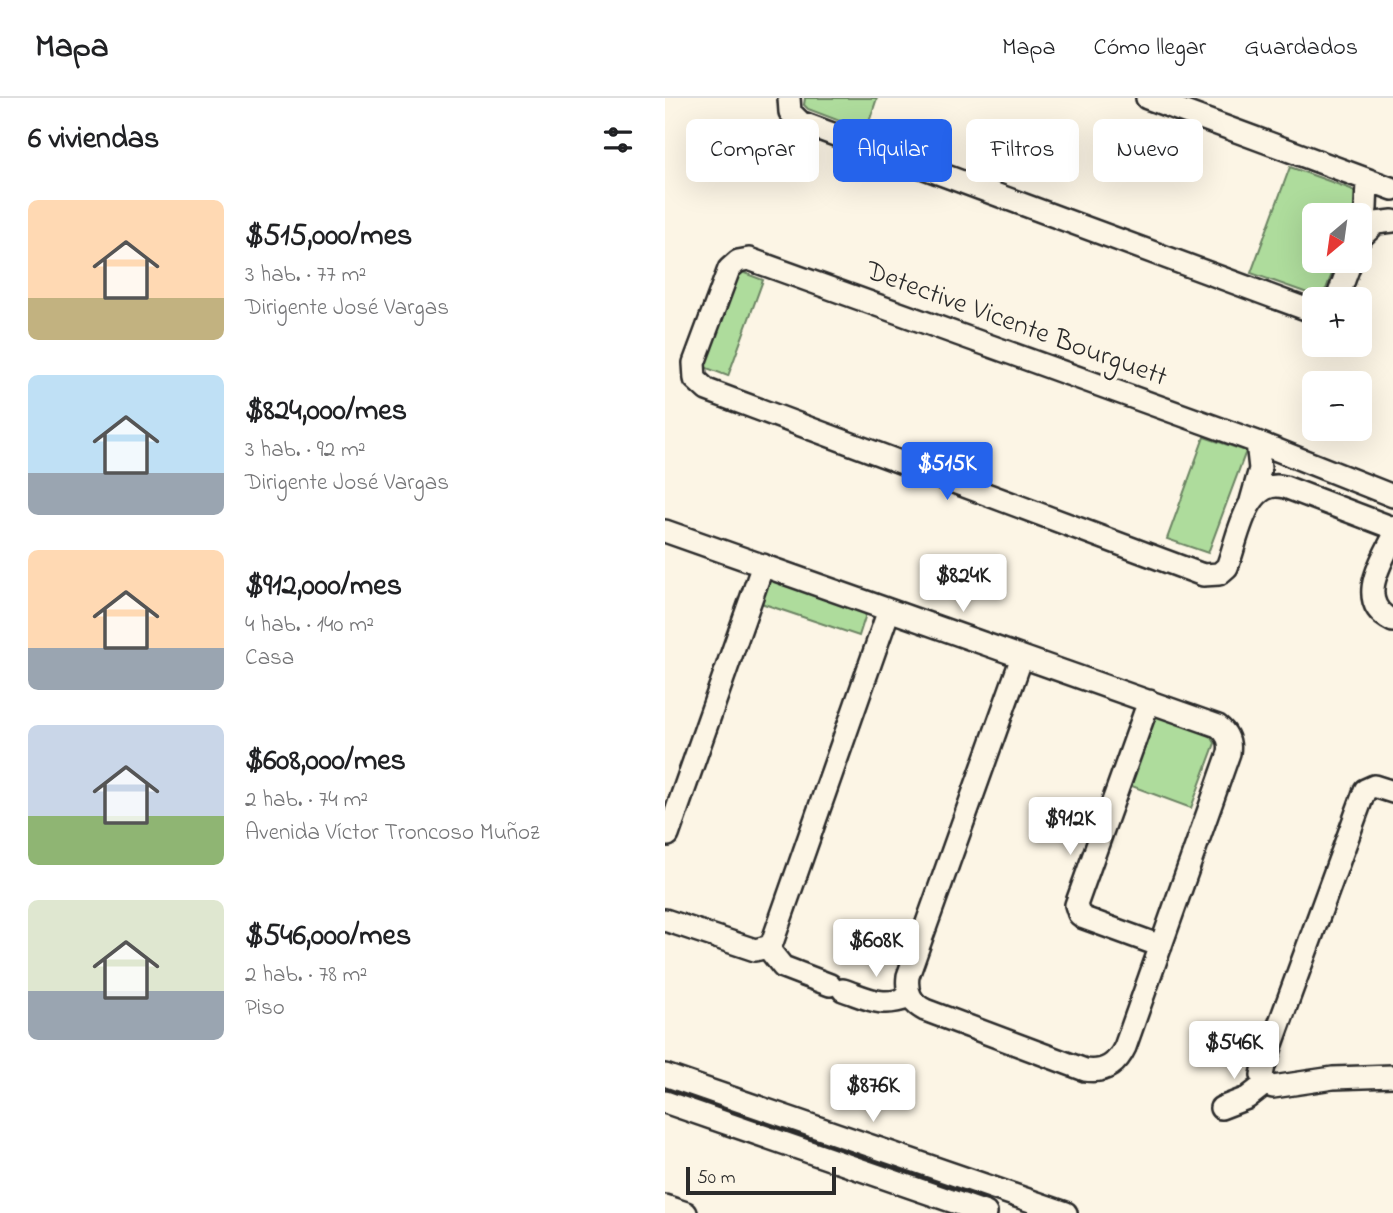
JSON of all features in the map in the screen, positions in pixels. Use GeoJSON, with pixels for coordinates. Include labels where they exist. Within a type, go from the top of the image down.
{"type":"FeatureCollection","features":[{"type":"Feature","properties":{"kind":"street"},"geometry":{"type":"LineString","coordinates":[[1147,98],[1393,189]]}},
{"type":"Feature","properties":{"kind":"street"},"geometry":{"type":"LineString","coordinates":[[789,105],[800,122],[1302,308]]}},
{"type":"Feature","properties":{"kind":"street"},"geometry":{"type":"LineString","coordinates":[[1366,203],[1367,180]]}},
{"type":"Feature","properties":{"kind":"street"},"geometry":{"type":"LineString","coordinates":[[1372,227],[1376,223],[1393,221]]}},
{"type":"Feature","properties":{"kind":"street","name":"Detective Vicente Bourguett"},"geometry":{"type":"LineString","coordinates":[[1250,503],[1227,567],[1219,574],[1207,576],[707,390],[695,379],[694,363],[725,276],[734,264],[749,259],[1257,442],[1393,496]]}},
{"type":"Feature","properties":{"kind":"street"},"geometry":{"type":"LineString","coordinates":[[1250,503],[1260,470],[1257,442]]}},
{"type":"Feature","properties":{"kind":"street"},"geometry":{"type":"LineString","coordinates":[[1250,503],[1266,488],[1285,487],[1393,528]]}},
{"type":"Feature","properties":{"kind":"street"},"geometry":{"type":"LineString","coordinates":[[665,531],[1149,701],[1218,726],[1226,733],[1230,747],[1120,1057],[1100,1070],[1085,1070],[925,1010],[910,997],[908,976],[1022,657]]}},
{"type":"Feature","properties":{"kind":"street"},"geometry":{"type":"LineString","coordinates":[[1393,538],[1372,589],[1374,604],[1385,617],[1393,621]]}},
{"type":"Feature","properties":{"kind":"street"},"geometry":{"type":"LineString","coordinates":[[668,835],[763,565]]}},
{"type":"Feature","properties":{"kind":"street"},"geometry":{"type":"LineString","coordinates":[[665,920],[755,950],[767,947],[776,936],[889,610]]}},
{"type":"Feature","properties":{"kind":"street"},"geometry":{"type":"LineString","coordinates":[[1149,701],[1076,905],[1079,914],[1084,918],[1160,946]]}},
{"type":"Feature","properties":{"kind":"street"},"geometry":{"type":"LineString","coordinates":[[1265,1084],[1262,1075],[1264,1066],[1365,790],[1374,786],[1393,792]]}},
{"type":"Feature","properties":{"kind":"street"},"geometry":{"type":"LineString","coordinates":[[767,947],[772,957],[783,967],[879,1003],[888,1004],[910,997]]}},
{"type":"Feature","properties":{"kind":"street"},"geometry":{"type":"LineString","coordinates":[[665,1075],[1033,1207],[1066,1213]]}},
{"type":"Feature","properties":{"kind":"street"},"geometry":{"type":"LineString","coordinates":[[1265,1084],[1273,1087],[1333,1077],[1393,1076]]}},
{"type":"Feature","properties":{"kind":"street"},"geometry":{"type":"LineString","coordinates":[[1221,1108],[1247,1098],[1265,1084]]}},
{"type":"Feature","properties":{"kind":"street"},"geometry":{"type":"LineString","coordinates":[[665,1102],[986,1213]]}},
{"type":"Feature","properties":{"kind":"green space"},"geometry":{"type":"Polygon","coordinates":[[[805,98],[877,98],[870,119],[834,119],[804,105],[805,98]]]}},
{"type":"Feature","properties":{"kind":"green space"},"geometry":{"type":"Polygon","coordinates":[[[1290,167],[1351,189],[1357,194],[1355,203],[1302,203],[1302,273],[1332,273],[1327,287],[1302,287],[1302,291],[1251,273],[1290,167]]]}},
{"type":"Feature","properties":{"kind":"green space"},"geometry":{"type":"Polygon","coordinates":[[[739,271],[763,280],[728,376],[704,367],[739,271]]]}},
{"type":"Feature","properties":{"kind":"green space"},"geometry":{"type":"Polygon","coordinates":[[[1204,437],[1246,451],[1208,553],[1167,539],[1204,437]]]}},
{"type":"Feature","properties":{"kind":"green space"},"geometry":{"type":"Polygon","coordinates":[[[769,579],[867,611],[859,636],[761,603],[769,579]]]}},
{"type":"Feature","properties":{"kind":"green space"},"geometry":{"type":"Polygon","coordinates":[[[1156,711],[1208,731],[1215,743],[1191,808],[1129,785],[1156,711]]]}}]}
